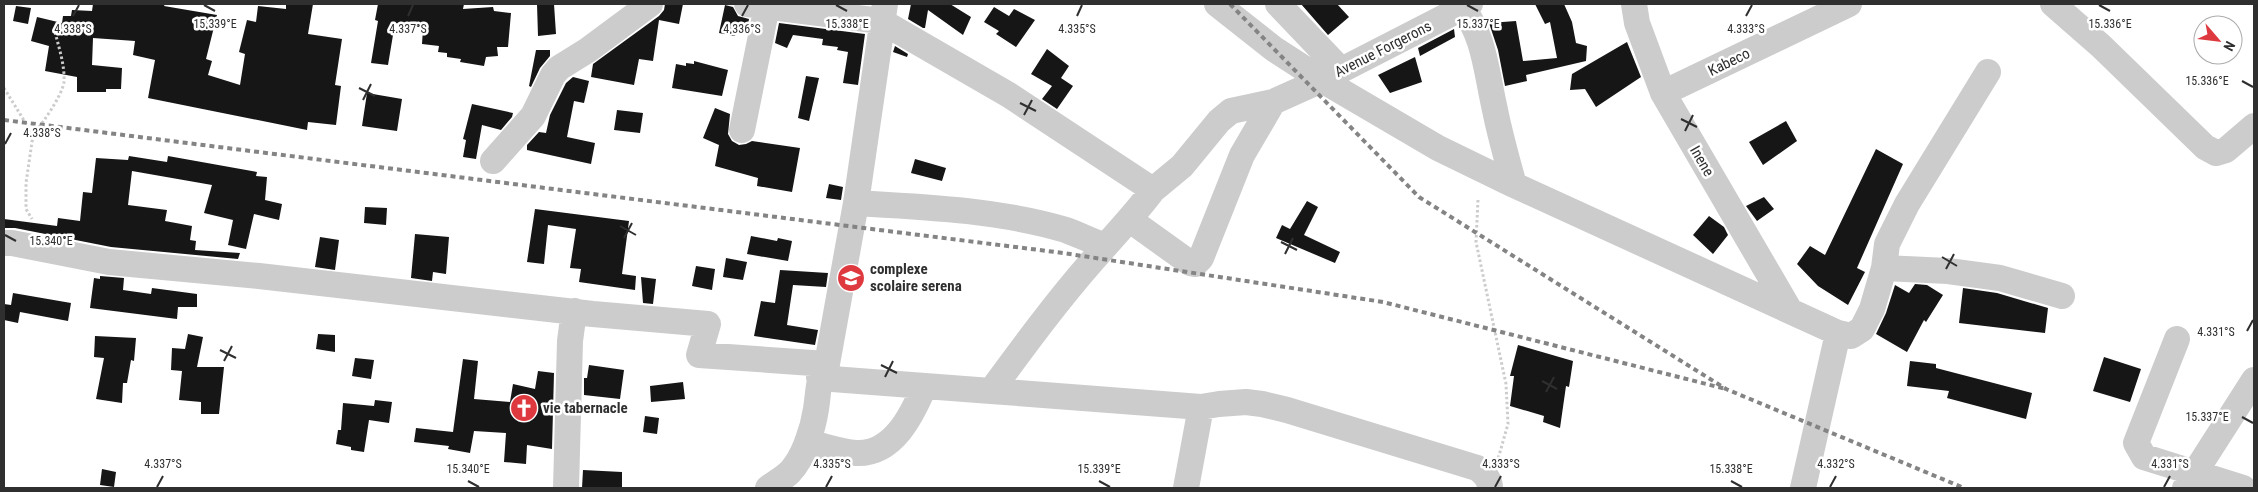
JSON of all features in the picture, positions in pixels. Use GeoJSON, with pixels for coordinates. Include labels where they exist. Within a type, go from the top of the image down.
{"type":"FeatureCollection","features":[{"type":"Feature","properties":{"kind":"street"},"geometry":{"type":"LineString","coordinates":[[493,160],[533,116],[553,75],[559,68],[588,50],[650,4]]}},
{"type":"Feature","properties":{"kind":"street"},"geometry":{"type":"LineString","coordinates":[[1217,4],[1274,49],[1332,75],[1438,148],[1514,185],[1838,333],[1852,336],[1862,330],[1872,309],[1884,268],[1887,244],[1906,204],[1988,72]]}},
{"type":"Feature","properties":{"kind":"street"},"geometry":{"type":"LineString","coordinates":[[1278,4],[1332,75]]}},
{"type":"Feature","properties":{"kind":"street","name":"Inene"},"geometry":{"type":"LineString","coordinates":[[1634,4],[1637,23],[1663,93],[1789,309]]}},
{"type":"Feature","properties":{"kind":"street","name":"Kabeco"},"geometry":{"type":"LineString","coordinates":[[1663,93],[1849,4]]}},
{"type":"Feature","properties":{"kind":"street"},"geometry":{"type":"LineString","coordinates":[[2053,4],[2210,150],[2216,153],[2226,150],[2254,126]]}},
{"type":"Feature","properties":{"kind":"street"},"geometry":{"type":"LineString","coordinates":[[742,130],[757,5],[883,12],[1153,190]]}},
{"type":"Feature","properties":{"kind":"street"},"geometry":{"type":"LineString","coordinates":[[1464,5],[1473,20],[1481,41],[1495,110],[1514,185]]}},
{"type":"Feature","properties":{"kind":"street","name":"Avenue Forgerons"},"geometry":{"type":"LineString","coordinates":[[991,391],[1046,318],[1105,246],[1130,220],[1153,190],[1182,166],[1219,121],[1231,112],[1273,102],[1332,75],[1464,5]]}},
{"type":"Feature","properties":{"kind":"street"},"geometry":{"type":"LineString","coordinates":[[768,488],[790,472],[807,442],[816,410],[856,203],[883,12]]}},
{"type":"Feature","properties":{"kind":"street"},"geometry":{"type":"LineString","coordinates":[[1130,220],[1190,263],[1195,264],[1201,258],[1242,155],[1273,102]]}},
{"type":"Feature","properties":{"kind":"street"},"geometry":{"type":"LineString","coordinates":[[856,203],[931,207],[988,213],[1067,231],[1105,246]]}},
{"type":"Feature","properties":{"kind":"street"},"geometry":{"type":"LineString","coordinates":[[4,243],[109,262],[260,276],[708,324],[699,355],[823,371],[924,387],[1201,407],[1246,402],[1287,410],[1477,468],[1484,474],[1490,484],[1490,488]]}},
{"type":"Feature","properties":{"kind":"street"},"geometry":{"type":"LineString","coordinates":[[1884,268],[1948,271],[2000,278],[2062,296]]}},
{"type":"Feature","properties":{"kind":"street"},"geometry":{"type":"LineString","coordinates":[[566,488],[570,341],[574,311]]}},
{"type":"Feature","properties":{"kind":"street"},"geometry":{"type":"LineString","coordinates":[[1803,488],[1838,333]]}},
{"type":"Feature","properties":{"kind":"street"},"geometry":{"type":"LineString","coordinates":[[2177,339],[2136,443],[2144,457],[2190,480],[2243,488]]}},
{"type":"Feature","properties":{"kind":"street"},"geometry":{"type":"LineString","coordinates":[[2190,480],[2254,380]]}},
{"type":"Feature","properties":{"kind":"street"},"geometry":{"type":"LineString","coordinates":[[807,442],[857,453],[876,450],[894,437],[910,418],[924,387]]}},
{"type":"Feature","properties":{"kind":"street"},"geometry":{"type":"LineString","coordinates":[[1186,488],[1201,407]]}},
{"type":"Feature","properties":{"kind":"path"},"geometry":{"type":"LineString","coordinates":[[32,219],[26,209],[26,183],[32,136],[47,117],[64,84],[63,69],[55,32]]}},
{"type":"Feature","properties":{"kind":"path"},"geometry":{"type":"LineString","coordinates":[[4,88],[32,136]]}},
{"type":"Feature","properties":{"kind":"path"},"geometry":{"type":"LineString","coordinates":[[1478,200],[1476,242],[1506,384],[1508,424],[1498,460]]}},
{"type":"Feature","properties":{"kind":"building"},"geometry":{"type":"Polygon","coordinates":[[[93,4],[165,4],[164,6],[217,15],[206,59],[212,61],[208,75],[240,85],[245,54],[239,52],[247,20],[256,22],[258,6],[286,9],[286,4],[313,4],[308,34],[342,39],[335,85],[341,86],[336,125],[308,122],[307,130],[148,98],[155,60],[133,55],[135,41],[93,38],[92,65],[122,68],[121,89],[106,89],[106,92],[77,92],[77,77],[45,71],[49,46],[31,41],[37,17],[62,23],[63,16],[71,16],[72,10],[92,11],[93,4]]]}},
{"type":"Feature","properties":{"kind":"building"},"geometry":{"type":"Polygon","coordinates":[[[378,4],[464,4],[463,9],[493,7],[494,11],[511,13],[508,47],[497,47],[498,56],[486,57],[484,66],[460,62],[461,59],[447,57],[447,53],[438,52],[439,46],[422,44],[423,28],[395,23],[388,65],[371,63],[378,21],[375,20],[378,4]]]}},
{"type":"Feature","properties":{"kind":"building"},"geometry":{"type":"Polygon","coordinates":[[[537,4],[554,4],[556,34],[538,36],[537,4]]]}},
{"type":"Feature","properties":{"kind":"building"},"geometry":{"type":"Polygon","coordinates":[[[665,4],[683,4],[679,24],[659,20],[653,61],[639,59],[634,85],[591,77],[593,64],[659,16],[664,10],[665,4]]]}},
{"type":"Feature","properties":{"kind":"building"},"geometry":{"type":"Polygon","coordinates":[[[911,4],[950,4],[971,17],[963,35],[928,10],[925,28],[923,28],[908,19],[911,4]]]}},
{"type":"Feature","properties":{"kind":"building"},"geometry":{"type":"Polygon","coordinates":[[[1301,4],[1337,4],[1349,17],[1328,35],[1301,4]]]}},
{"type":"Feature","properties":{"kind":"building"},"geometry":{"type":"Polygon","coordinates":[[[1535,4],[1564,4],[1572,22],[1576,43],[1587,46],[1586,61],[1526,75],[1527,81],[1505,86],[1498,50],[1489,23],[1516,21],[1523,61],[1557,58],[1550,22],[1545,24],[1535,4]]]}},
{"type":"Feature","properties":{"kind":"building"},"geometry":{"type":"Polygon","coordinates":[[[725,5],[733,7],[738,16],[749,19],[748,25],[738,24],[735,36],[719,33],[725,5]]]}},
{"type":"Feature","properties":{"kind":"building"},"geometry":{"type":"Polygon","coordinates":[[[16,6],[31,8],[28,24],[13,21],[16,6]]]}},
{"type":"Feature","properties":{"kind":"building"},"geometry":{"type":"Polygon","coordinates":[[[994,7],[1009,16],[1014,9],[1035,20],[1016,47],[996,34],[999,31],[984,22],[994,7]]]}},
{"type":"Feature","properties":{"kind":"building"},"geometry":{"type":"Polygon","coordinates":[[[779,23],[865,34],[858,85],[843,83],[848,52],[837,50],[838,47],[822,45],[823,39],[793,35],[787,48],[775,43],[779,23]]]}},
{"type":"Feature","properties":{"kind":"building"},"geometry":{"type":"Polygon","coordinates":[[[1454,29],[1455,37],[1420,56],[1418,48],[1454,29]]]}},
{"type":"Feature","properties":{"kind":"building"},"geometry":{"type":"Polygon","coordinates":[[[1627,42],[1641,77],[1596,107],[1585,89],[1570,90],[1572,74],[1627,42]]]}},
{"type":"Feature","properties":{"kind":"building"},"geometry":{"type":"Polygon","coordinates":[[[895,46],[908,54],[907,57],[893,52],[895,46]]]}},
{"type":"Feature","properties":{"kind":"building"},"geometry":{"type":"Polygon","coordinates":[[[1047,49],[1069,66],[1061,78],[1073,86],[1057,109],[1042,99],[1052,86],[1031,74],[1047,49]]]}},
{"type":"Feature","properties":{"kind":"building"},"geometry":{"type":"Polygon","coordinates":[[[536,50],[550,50],[550,56],[540,68],[531,87],[529,86],[536,50]]]}},
{"type":"Feature","properties":{"kind":"building"},"geometry":{"type":"Polygon","coordinates":[[[1415,57],[1422,82],[1390,93],[1378,75],[1415,57]]]}},
{"type":"Feature","properties":{"kind":"building"},"geometry":{"type":"Polygon","coordinates":[[[694,61],[728,70],[722,96],[672,88],[676,64],[686,66],[686,63],[694,64],[694,61]]]}},
{"type":"Feature","properties":{"kind":"building"},"geometry":{"type":"Polygon","coordinates":[[[806,76],[819,78],[809,121],[798,118],[806,76]]]}},
{"type":"Feature","properties":{"kind":"building"},"geometry":{"type":"Polygon","coordinates":[[[573,77],[589,81],[584,103],[574,101],[567,137],[595,143],[591,164],[527,150],[527,145],[539,132],[546,133],[550,115],[566,83],[573,77]]]}},
{"type":"Feature","properties":{"kind":"building"},"geometry":{"type":"Polygon","coordinates":[[[367,93],[402,99],[397,131],[362,126],[367,93]]]}},
{"type":"Feature","properties":{"kind":"building"},"geometry":{"type":"Polygon","coordinates":[[[472,104],[513,113],[501,130],[482,125],[476,159],[463,157],[466,140],[463,139],[472,104]]]}},
{"type":"Feature","properties":{"kind":"building"},"geometry":{"type":"Polygon","coordinates":[[[715,108],[730,114],[728,134],[732,141],[739,145],[752,141],[800,148],[792,192],[757,186],[758,178],[715,166],[719,145],[703,138],[715,108]]]}},
{"type":"Feature","properties":{"kind":"building"},"geometry":{"type":"Polygon","coordinates":[[[617,110],[643,113],[640,133],[614,130],[617,110]]]}},
{"type":"Feature","properties":{"kind":"building"},"geometry":{"type":"Polygon","coordinates":[[[1786,121],[1797,141],[1763,165],[1749,142],[1786,121]]]}},
{"type":"Feature","properties":{"kind":"building"},"geometry":{"type":"Polygon","coordinates":[[[1876,149],[1903,164],[1857,268],[1865,272],[1848,305],[1818,286],[1797,264],[1810,246],[1825,255],[1876,149]]]}},
{"type":"Feature","properties":{"kind":"building"},"geometry":{"type":"Polygon","coordinates":[[[129,156],[167,162],[168,156],[257,172],[256,176],[267,177],[265,200],[282,204],[279,220],[254,214],[246,249],[228,245],[233,220],[204,213],[212,185],[132,171],[128,205],[167,210],[165,221],[192,226],[190,240],[196,241],[195,250],[240,253],[238,259],[111,247],[15,228],[4,228],[4,219],[57,226],[58,218],[80,221],[83,192],[92,193],[96,158],[128,160],[129,156]]]}},
{"type":"Feature","properties":{"kind":"building"},"geometry":{"type":"Polygon","coordinates":[[[915,159],[946,168],[942,181],[911,173],[915,159]]]}},
{"type":"Feature","properties":{"kind":"building"},"geometry":{"type":"Polygon","coordinates":[[[829,184],[843,187],[841,200],[826,198],[829,184]]]}},
{"type":"Feature","properties":{"kind":"building"},"geometry":{"type":"Polygon","coordinates":[[[1764,197],[1774,209],[1757,221],[1746,206],[1764,197]]]}},
{"type":"Feature","properties":{"kind":"building"},"geometry":{"type":"Polygon","coordinates":[[[1307,201],[1318,207],[1304,235],[1340,252],[1335,263],[1276,238],[1282,225],[1290,229],[1307,201]]]}},
{"type":"Feature","properties":{"kind":"building"},"geometry":{"type":"Polygon","coordinates":[[[365,207],[387,208],[386,225],[364,223],[365,207]]]}},
{"type":"Feature","properties":{"kind":"building"},"geometry":{"type":"Polygon","coordinates":[[[535,209],[629,221],[622,274],[636,276],[635,290],[579,282],[581,269],[570,268],[576,229],[548,225],[544,264],[527,262],[535,209]]]}},
{"type":"Feature","properties":{"kind":"building"},"geometry":{"type":"Polygon","coordinates":[[[1709,216],[1724,227],[1728,235],[1713,254],[1693,235],[1709,216]]]}},
{"type":"Feature","properties":{"kind":"building"},"geometry":{"type":"Polygon","coordinates":[[[415,234],[449,237],[446,274],[433,272],[432,281],[411,278],[415,234]]]}},
{"type":"Feature","properties":{"kind":"building"},"geometry":{"type":"Polygon","coordinates":[[[751,236],[777,241],[778,238],[792,241],[788,261],[747,254],[751,236]]]}},
{"type":"Feature","properties":{"kind":"building"},"geometry":{"type":"Polygon","coordinates":[[[320,237],[339,240],[335,270],[315,267],[320,237]]]}},
{"type":"Feature","properties":{"kind":"building"},"geometry":{"type":"Polygon","coordinates":[[[726,258],[747,262],[743,280],[723,277],[726,258]]]}},
{"type":"Feature","properties":{"kind":"building"},"geometry":{"type":"Polygon","coordinates":[[[696,266],[715,269],[712,290],[692,286],[696,266]]]}},
{"type":"Feature","properties":{"kind":"building"},"geometry":{"type":"Polygon","coordinates":[[[780,270],[828,273],[826,287],[793,285],[787,325],[818,330],[815,345],[754,336],[761,301],[775,303],[780,270]]]}},
{"type":"Feature","properties":{"kind":"building"},"geometry":{"type":"Polygon","coordinates":[[[100,276],[124,278],[123,290],[151,294],[152,288],[197,294],[197,307],[178,307],[177,319],[90,308],[94,278],[100,279],[100,276]]]}},
{"type":"Feature","properties":{"kind":"building"},"geometry":{"type":"Polygon","coordinates":[[[641,277],[656,279],[653,304],[643,303],[641,277]]]}},
{"type":"Feature","properties":{"kind":"building"},"geometry":{"type":"Polygon","coordinates":[[[1915,284],[1927,285],[1943,295],[1926,322],[1924,320],[1907,352],[1876,334],[1886,313],[1895,285],[1909,293],[1915,284]]]}},
{"type":"Feature","properties":{"kind":"building"},"geometry":{"type":"Polygon","coordinates":[[[1963,288],[1997,293],[2048,308],[2045,333],[1959,323],[1963,288]]]}},
{"type":"Feature","properties":{"kind":"building"},"geometry":{"type":"Polygon","coordinates":[[[13,293],[71,303],[68,321],[20,312],[18,323],[4,320],[4,304],[11,305],[13,293]]]}},
{"type":"Feature","properties":{"kind":"building"},"geometry":{"type":"Polygon","coordinates":[[[188,334],[203,337],[197,367],[224,367],[219,414],[201,414],[201,402],[179,400],[182,371],[171,370],[172,348],[185,349],[188,334]]]}},
{"type":"Feature","properties":{"kind":"building"},"geometry":{"type":"Polygon","coordinates":[[[318,334],[335,335],[335,352],[316,349],[318,334]]]}},
{"type":"Feature","properties":{"kind":"building"},"geometry":{"type":"Polygon","coordinates":[[[95,336],[136,338],[134,361],[131,360],[127,383],[123,383],[122,403],[96,399],[104,358],[94,357],[95,336]]]}},
{"type":"Feature","properties":{"kind":"building"},"geometry":{"type":"Polygon","coordinates":[[[1518,345],[1573,361],[1569,387],[1566,386],[1560,428],[1543,422],[1544,416],[1510,406],[1514,376],[1510,376],[1518,345]]]}},
{"type":"Feature","properties":{"kind":"building"},"geometry":{"type":"Polygon","coordinates":[[[2104,357],[2141,369],[2130,402],[2093,391],[2104,357]]]}},
{"type":"Feature","properties":{"kind":"building"},"geometry":{"type":"Polygon","coordinates":[[[355,358],[374,360],[371,379],[352,376],[355,358]]]}},
{"type":"Feature","properties":{"kind":"building"},"geometry":{"type":"Polygon","coordinates":[[[463,359],[478,361],[474,399],[510,402],[513,384],[535,389],[538,371],[554,373],[552,449],[527,445],[526,464],[504,462],[506,433],[474,431],[470,453],[448,449],[449,446],[414,442],[416,428],[453,432],[463,359]]]}},
{"type":"Feature","properties":{"kind":"building"},"geometry":{"type":"Polygon","coordinates":[[[1910,361],[1936,364],[1936,368],[2032,393],[2026,419],[1947,398],[1949,391],[1907,386],[1910,361]]]}},
{"type":"Feature","properties":{"kind":"building"},"geometry":{"type":"Polygon","coordinates":[[[589,365],[624,370],[620,399],[584,395],[584,378],[587,378],[589,365]]]}},
{"type":"Feature","properties":{"kind":"building"},"geometry":{"type":"Polygon","coordinates":[[[683,382],[685,399],[651,402],[650,386],[683,382]]]}},
{"type":"Feature","properties":{"kind":"building"},"geometry":{"type":"Polygon","coordinates":[[[375,400],[392,402],[389,423],[369,420],[364,452],[351,450],[351,447],[336,444],[338,430],[341,430],[343,403],[374,406],[375,400]]]}},
{"type":"Feature","properties":{"kind":"building"},"geometry":{"type":"Polygon","coordinates":[[[645,416],[659,418],[657,434],[643,432],[645,416]]]}},
{"type":"Feature","properties":{"kind":"building"},"geometry":{"type":"Polygon","coordinates":[[[102,469],[116,472],[114,487],[100,485],[102,469]]]}},
{"type":"Feature","properties":{"kind":"building"},"geometry":{"type":"Polygon","coordinates":[[[583,470],[622,472],[622,488],[582,488],[583,470]]]}},
{"type":"Feature","properties":{"kind":"railway"},"geometry":{"type":"LineString","coordinates":[[1230,4],[1419,197],[1726,389],[1964,488]]}},
{"type":"Feature","properties":{"kind":"railway"},"geometry":{"type":"LineString","coordinates":[[4,120],[1063,253],[1383,302],[1726,389]]}},
{"type":"Feature","properties":{"kind":"place","name":"complexe scolaire serena"},"geometry":{"type":"Point","coordinates":[851,278]}},
{"type":"Feature","properties":{"kind":"place","name":"vie tabernacle"},"geometry":{"type":"Point","coordinates":[524,408]}}]}
